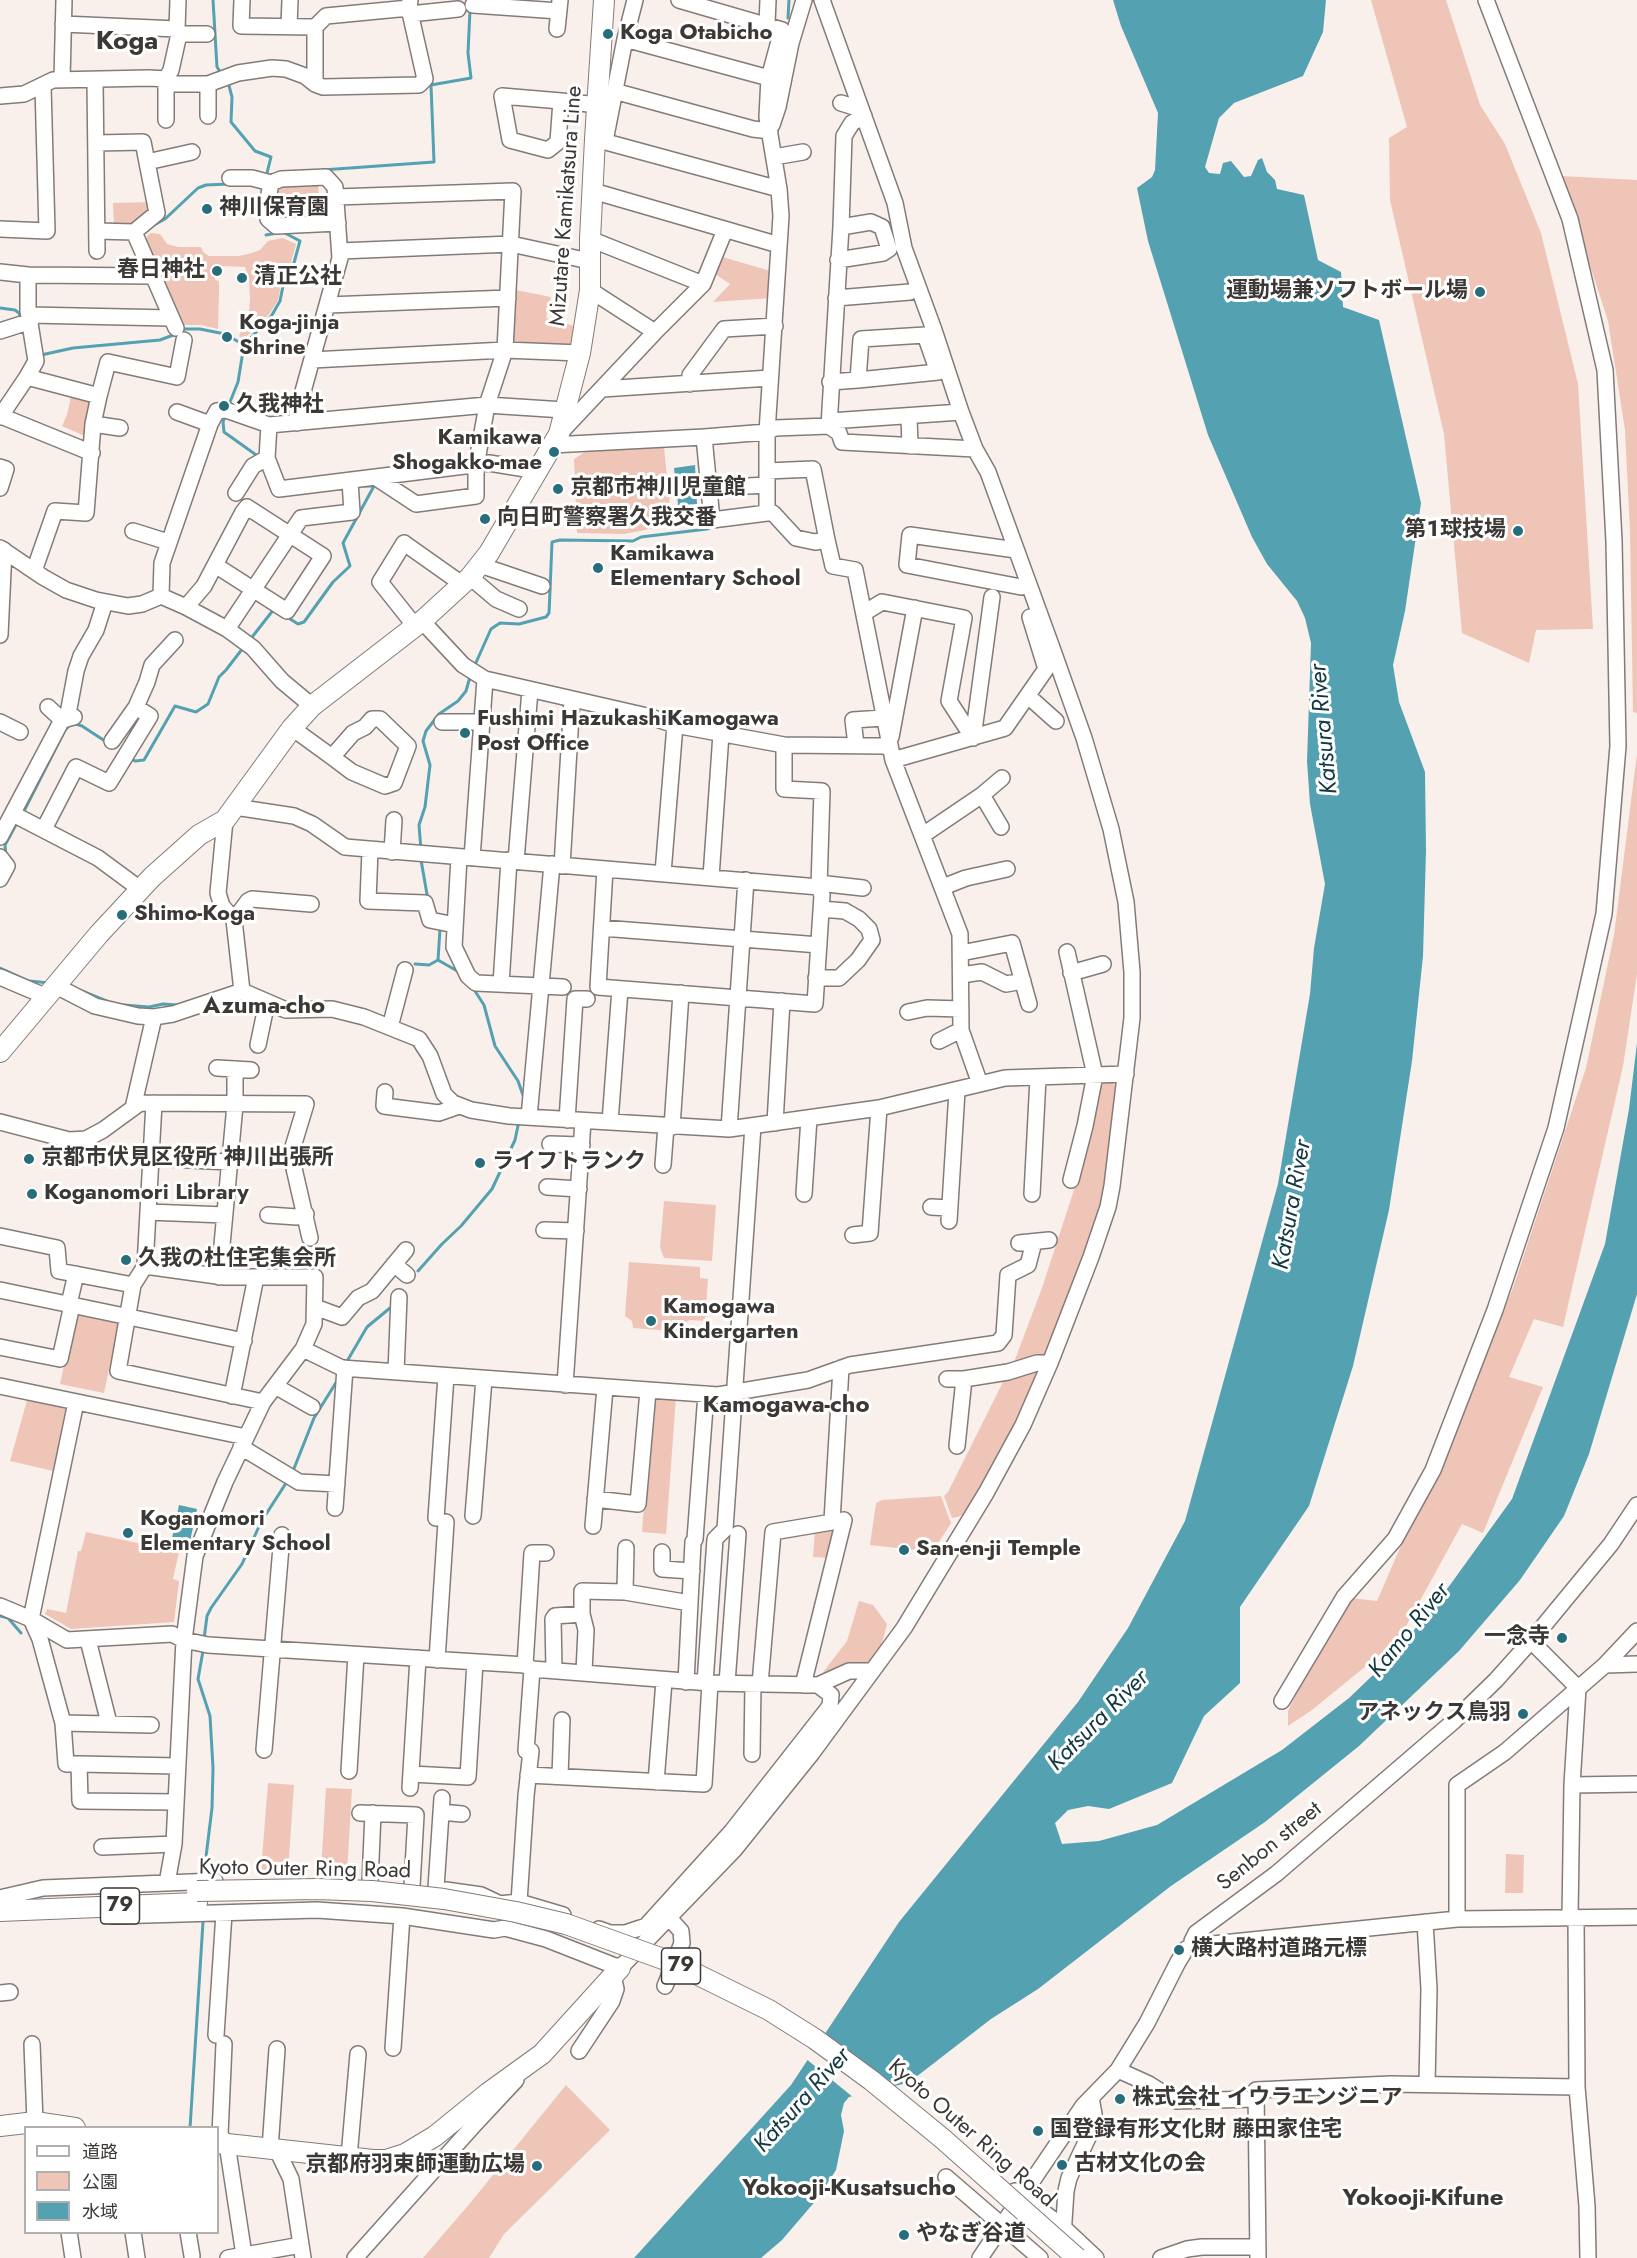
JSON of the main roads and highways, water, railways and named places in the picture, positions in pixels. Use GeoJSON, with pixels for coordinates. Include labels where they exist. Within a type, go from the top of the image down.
{"type":"FeatureCollection","features":[{"type":"Feature","properties":{"kind":"main road","name":"Mizutare Kamikatsura Line"},"geometry":{"type":"LineString","coordinates":[[0,1052],[140,890],[176,853],[230,814],[292,728],[312,706],[419,623],[471,576],[556,440],[580,353],[590,290],[589,261],[593,191],[600,140],[598,105],[604,0]]}},
{"type":"Feature","properties":{"kind":"main road","name":"Kyoto Outer Ring Road"},"geometry":{"type":"LineString","coordinates":[[2,1905],[197,1897],[317,1889],[372,1891],[444,1899],[566,1924],[674,1963],[769,2010],[824,2045],[943,2139],[1077,2258]]}},
{"type":"Feature","properties":{"kind":"main road","name":"Kyoto Outer Ring Road"},"geometry":{"type":"LineString","coordinates":[[197,1897],[405,1905],[450,1911],[525,1925],[570,1937],[669,1974],[761,2019],[820,2057],[861,2087],[933,2147],[1061,2258]]}},
{"type":"Feature","properties":{"kind":"main road"},"geometry":{"type":"LineString","coordinates":[[222,2143],[386,2160],[405,2154],[435,2136],[488,2093],[542,2054],[627,1964]]}},
{"type":"Feature","properties":{"kind":"main road"},"geometry":{"type":"LineString","coordinates":[[0,2126],[35,2122],[67,2126]]}},
{"type":"Feature","properties":{"kind":"water","name":"Katsura River"},"geometry":{"type":"Polygon","coordinates":[[[1113,0],[1326,0],[1323,32],[1303,76],[1234,103],[1219,118],[1205,167],[1209,173],[1220,174],[1223,163],[1231,161],[1244,177],[1251,176],[1258,160],[1262,158],[1267,172],[1275,180],[1277,189],[1304,195],[1318,260],[1341,272],[1343,307],[1379,320],[1421,503],[1405,611],[1393,665],[1399,702],[1425,772],[1426,851],[1423,956],[1412,1061],[1389,1210],[1353,1366],[1309,1506],[1240,1607],[1240,1683],[1204,1716],[1172,1783],[1109,1809],[1088,1806],[1068,1810],[1055,1823],[1062,1844],[1099,1841],[1157,1825],[1282,1750],[1349,1698],[1394,1655],[1450,1585],[1512,1499],[1605,1244],[1629,1109],[1637,1043],[1637,1294],[1589,1454],[1564,1516],[1520,1580],[1459,1651],[1359,1746],[1265,1822],[1171,1886],[1038,1989],[991,2019],[916,2077],[903,2084],[849,2097],[844,2103],[841,2115],[844,2131],[836,2170],[818,2198],[782,2240],[761,2258],[634,2258],[791,2085],[899,1922],[1078,1702],[1128,1628],[1185,1521],[1278,1184],[1310,994],[1314,948],[1325,884],[1310,804],[1307,761],[1311,643],[1305,618],[1297,601],[1267,564],[1252,537],[1208,435],[1148,241],[1137,188],[1152,177],[1155,170],[1158,113],[1121,26],[1113,0]]]}},
{"type":"Feature","properties":{"kind":"water"},"geometry":{"type":"Polygon","coordinates":[[[695,465],[697,504],[678,505],[674,468],[695,465]]]}},
{"type":"Feature","properties":{"kind":"water"},"geometry":{"type":"Polygon","coordinates":[[[179,1505],[197,1509],[189,1546],[171,1543],[179,1505]]]}},
{"type":"Feature","properties":{"kind":"waterway"},"geometry":{"type":"LineString","coordinates":[[213,0],[217,67],[222,75]]}},
{"type":"Feature","properties":{"kind":"waterway"},"geometry":{"type":"LineString","coordinates":[[788,18],[789,0]]}},
{"type":"Feature","properties":{"kind":"waterway"},"geometry":{"type":"LineString","coordinates":[[322,170],[434,162],[431,85],[471,78],[468,53],[470,10]]}},
{"type":"Feature","properties":{"kind":"waterway"},"geometry":{"type":"LineString","coordinates":[[228,82],[232,97],[231,122],[255,151],[271,157],[266,177]]}},
{"type":"Feature","properties":{"kind":"waterway"},"geometry":{"type":"LineString","coordinates":[[152,226],[165,219],[198,188],[206,185],[229,184]]}},
{"type":"Feature","properties":{"kind":"waterway"},"geometry":{"type":"LineString","coordinates":[[244,345],[272,315],[280,301],[283,286],[292,270],[300,241],[283,232],[266,235]]}},
{"type":"Feature","properties":{"kind":"waterway"},"geometry":{"type":"LineString","coordinates":[[0,308],[15,310],[22,319]]}},
{"type":"Feature","properties":{"kind":"waterway"},"geometry":{"type":"LineString","coordinates":[[181,329],[200,329],[225,334],[244,345],[238,382],[228,407]]}},
{"type":"Feature","properties":{"kind":"waterway"},"geometry":{"type":"LineString","coordinates":[[41,355],[73,348],[160,340],[176,334]]}},
{"type":"Feature","properties":{"kind":"waterway"},"geometry":{"type":"LineString","coordinates":[[225,416],[224,432],[259,457]]}},
{"type":"Feature","properties":{"kind":"waterway"},"geometry":{"type":"LineString","coordinates":[[287,617],[298,624],[304,622],[333,582],[350,566],[343,543],[374,486],[364,486]]}},
{"type":"Feature","properties":{"kind":"waterway"},"geometry":{"type":"LineString","coordinates":[[474,667],[491,629],[500,623],[519,624],[546,617],[549,613],[552,542],[560,540],[633,541],[641,537],[707,529],[714,526]]}},
{"type":"Feature","properties":{"kind":"waterway"},"geometry":{"type":"LineString","coordinates":[[249,641],[274,609]]}},
{"type":"Feature","properties":{"kind":"waterway"},"geometry":{"type":"LineString","coordinates":[[130,758],[135,761],[144,760],[175,706],[196,712],[208,704],[219,677],[243,648]]}},
{"type":"Feature","properties":{"kind":"waterway"},"geometry":{"type":"LineString","coordinates":[[421,850],[419,825],[425,807],[430,765],[423,741],[426,731],[439,714],[458,701],[466,691],[470,677]]}},
{"type":"Feature","properties":{"kind":"waterway"},"geometry":{"type":"LineString","coordinates":[[23,813],[65,730],[70,725],[82,726],[108,743]]}},
{"type":"Feature","properties":{"kind":"waterway"},"geometry":{"type":"LineString","coordinates":[[6,856],[5,845],[18,821]]}},
{"type":"Feature","properties":{"kind":"waterway"},"geometry":{"type":"LineString","coordinates":[[421,860],[428,900]]}},
{"type":"Feature","properties":{"kind":"waterway"},"geometry":{"type":"LineString","coordinates":[[440,929],[438,960],[459,972]]}},
{"type":"Feature","properties":{"kind":"waterway"},"geometry":{"type":"LineString","coordinates":[[415,964],[429,965],[438,960]]}},
{"type":"Feature","properties":{"kind":"waterway"},"geometry":{"type":"LineString","coordinates":[[0,968],[29,981],[50,983]]}},
{"type":"Feature","properties":{"kind":"waterway"},"geometry":{"type":"LineString","coordinates":[[473,988],[484,1005],[495,1046],[518,1081],[524,1098]]}},
{"type":"Feature","properties":{"kind":"waterway"},"geometry":{"type":"LineString","coordinates":[[82,991],[109,1002]]}},
{"type":"Feature","properties":{"kind":"waterway"},"geometry":{"type":"LineString","coordinates":[[124,1005],[149,1007],[163,1004],[177,1005]]}},
{"type":"Feature","properties":{"kind":"waterway"},"geometry":{"type":"LineString","coordinates":[[418,1271],[492,1189],[515,1140],[519,1121]]}},
{"type":"Feature","properties":{"kind":"waterway"},"geometry":{"type":"LineString","coordinates":[[346,1363],[367,1327],[390,1308]]}},
{"type":"Feature","properties":{"kind":"waterway"},"geometry":{"type":"LineString","coordinates":[[293,1471],[314,1418],[337,1381]]}},
{"type":"Feature","properties":{"kind":"waterway"},"geometry":{"type":"LineString","coordinates":[[204,1639],[207,1616],[211,1608],[242,1564],[261,1522],[288,1480]]}},
{"type":"Feature","properties":{"kind":"waterway"},"geometry":{"type":"LineString","coordinates":[[0,1616],[8,1618],[21,1633]]}},
{"type":"Feature","properties":{"kind":"waterway"},"geometry":{"type":"LineString","coordinates":[[203,1651],[198,1679],[210,1716],[213,1768],[212,1808],[204,1873]]}},
{"type":"Feature","properties":{"kind":"waterway"},"geometry":{"type":"LineString","coordinates":[[190,2126],[203,1922]]}},
{"type":"Feature","properties":{"kind":"place","name":"Koga Otabicho"},"geometry":{"type":"Point","coordinates":[608,34]}},
{"type":"Feature","properties":{"kind":"place","name":"神川保育園"},"geometry":{"type":"Point","coordinates":[207,209]}},
{"type":"Feature","properties":{"kind":"place","name":"春日神社"},"geometry":{"type":"Point","coordinates":[217,271]}},
{"type":"Feature","properties":{"kind":"place","name":"清正公社"},"geometry":{"type":"Point","coordinates":[242,278]}},
{"type":"Feature","properties":{"kind":"place","name":"運動場兼ソフトボール場"},"geometry":{"type":"Point","coordinates":[1480,292]}},
{"type":"Feature","properties":{"kind":"place","name":"Koga-jinja Shrine"},"geometry":{"type":"Point","coordinates":[227,337]}},
{"type":"Feature","properties":{"kind":"place","name":"久我神社"},"geometry":{"type":"Point","coordinates":[224,406]}},
{"type":"Feature","properties":{"kind":"place","name":"Kamikawa Shogakko-mae"},"geometry":{"type":"Point","coordinates":[554,452]}},
{"type":"Feature","properties":{"kind":"place","name":"京都市神川児童館"},"geometry":{"type":"Point","coordinates":[558,489]}},
{"type":"Feature","properties":{"kind":"place","name":"向日町警察署久我交番"},"geometry":{"type":"Point","coordinates":[485,519]}},
{"type":"Feature","properties":{"kind":"place","name":"第１球技場"},"geometry":{"type":"Point","coordinates":[1518,531]}},
{"type":"Feature","properties":{"kind":"place","name":"Kamikawa Elementary School"},"geometry":{"type":"Point","coordinates":[598,568]}},
{"type":"Feature","properties":{"kind":"place","name":"Fushimi HazukashiKamogawa Post Office"},"geometry":{"type":"Point","coordinates":[465,733]}},
{"type":"Feature","properties":{"kind":"place","name":"Shimo-Koga"},"geometry":{"type":"Point","coordinates":[122,915]}},
{"type":"Feature","properties":{"kind":"place","name":"京都市伏見区役所 神川出張所"},"geometry":{"type":"Point","coordinates":[29,1159]}},
{"type":"Feature","properties":{"kind":"place","name":"ライフトランク"},"geometry":{"type":"Point","coordinates":[480,1163]}},
{"type":"Feature","properties":{"kind":"place","name":"Koganomori Library"},"geometry":{"type":"Point","coordinates":[32,1194]}},
{"type":"Feature","properties":{"kind":"place","name":"久我の杜住宅集会所"},"geometry":{"type":"Point","coordinates":[126,1260]}},
{"type":"Feature","properties":{"kind":"place","name":"Kamogawa Kindergarten"},"geometry":{"type":"Point","coordinates":[651,1321]}},
{"type":"Feature","properties":{"kind":"place","name":"Koganomori Elementary School"},"geometry":{"type":"Point","coordinates":[128,1533]}},
{"type":"Feature","properties":{"kind":"place","name":"San-en-ji Temple"},"geometry":{"type":"Point","coordinates":[904,1550]}},
{"type":"Feature","properties":{"kind":"place","name":"一念寺"},"geometry":{"type":"Point","coordinates":[1562,1638]}},
{"type":"Feature","properties":{"kind":"place","name":"アネックス鳥羽"},"geometry":{"type":"Point","coordinates":[1523,1714]}},
{"type":"Feature","properties":{"kind":"place","name":"横大路村道路元標"},"geometry":{"type":"Point","coordinates":[1179,1950]}},
{"type":"Feature","properties":{"kind":"place","name":"株式会社 イウラエンジニア"},"geometry":{"type":"Point","coordinates":[1120,2099]}},
{"type":"Feature","properties":{"kind":"place","name":"国登録有形文化財 藤田家住宅"},"geometry":{"type":"Point","coordinates":[1038,2131]}},
{"type":"Feature","properties":{"kind":"place","name":"古材文化の会"},"geometry":{"type":"Point","coordinates":[1062,2165]}},
{"type":"Feature","properties":{"kind":"place","name":"京都府羽束師運動広場"},"geometry":{"type":"Point","coordinates":[537,2166]}},
{"type":"Feature","properties":{"kind":"place","name":"やなぎ谷道"},"geometry":{"type":"Point","coordinates":[904,2235]}},
{"type":"Feature","properties":{"kind":"district","name":"Koga"},"geometry":{"type":"Point","coordinates":[127,43]}},
{"type":"Feature","properties":{"kind":"district","name":"Azuma-cho"},"geometry":{"type":"Point","coordinates":[264,1007]}},
{"type":"Feature","properties":{"kind":"district","name":"Kamogawa-cho"},"geometry":{"type":"Point","coordinates":[786,1406]}},
{"type":"Feature","properties":{"kind":"district","name":"Yokooji-Kusatsucho"},"geometry":{"type":"Point","coordinates":[849,2189]}},
{"type":"Feature","properties":{"kind":"district","name":"Yokooji-Kifune"},"geometry":{"type":"Point","coordinates":[1423,2199]}},
{"type":"Feature","properties":{"kind":"water label","name":"Kamo River"},"geometry":{"type":"Point","coordinates":[1410,1631]}}]}
